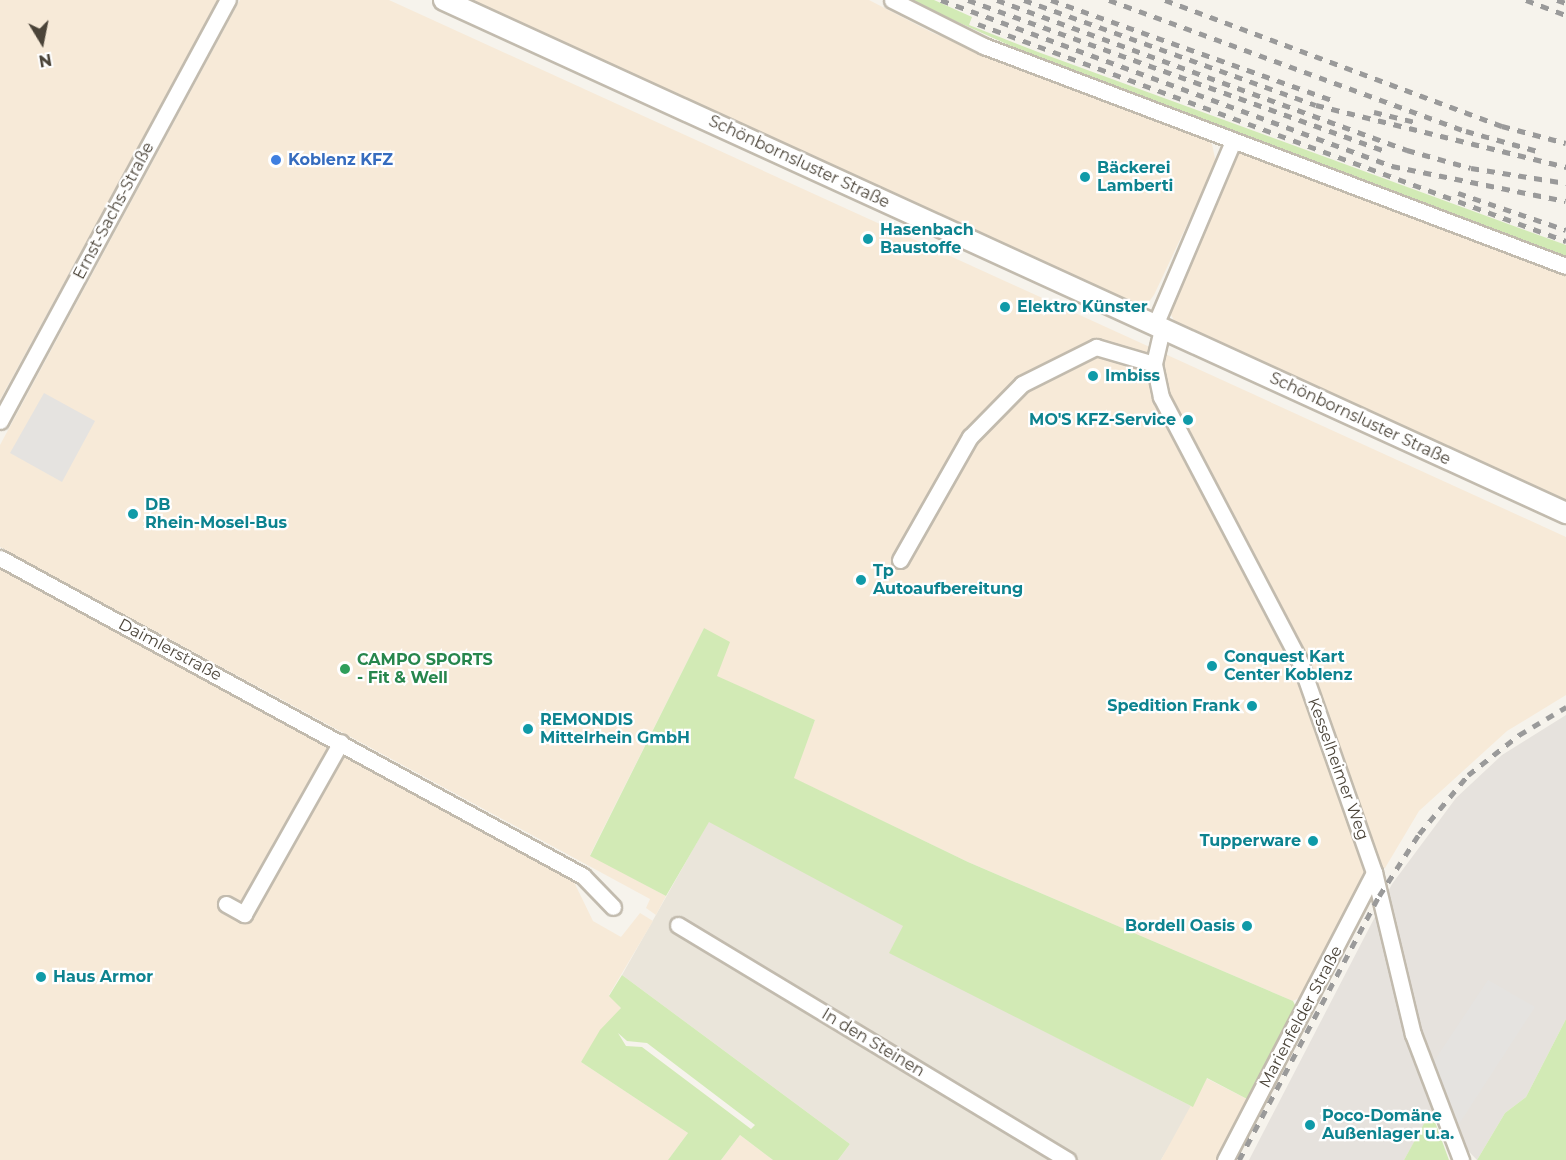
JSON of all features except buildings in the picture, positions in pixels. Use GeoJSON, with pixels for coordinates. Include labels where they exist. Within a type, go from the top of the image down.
{"type":"FeatureCollection","features":[{"type":"Feature","properties":{"kind":"street","name":"Ernst-Sachs-Straße"},"geometry":{"type":"LineString","coordinates":[[0,421],[228,0]]}},
{"type":"Feature","properties":{"kind":"street","name":"Schönbornsluster Straße"},"geometry":{"type":"LineString","coordinates":[[444,0],[1566,513]]}},
{"type":"Feature","properties":{"kind":"street"},"geometry":{"type":"LineString","coordinates":[[892,0],[984,46],[1566,266]]}},
{"type":"Feature","properties":{"kind":"street"},"geometry":{"type":"LineString","coordinates":[[1159,327],[1233,141]]}},
{"type":"Feature","properties":{"kind":"street","name":"Kesselheimer Weg"},"geometry":{"type":"LineString","coordinates":[[1159,327],[1154,364],[1172,427],[1260,577],[1300,662],[1374,872],[1402,999],[1461,1160]]}},
{"type":"Feature","properties":{"kind":"street"},"geometry":{"type":"LineString","coordinates":[[900,560],[970,437],[1022,384],[1096,347],[1154,364]]}},
{"type":"Feature","properties":{"kind":"street","name":"Daimlerstraße"},"geometry":{"type":"LineString","coordinates":[[0,558],[583,876],[613,907]]}},
{"type":"Feature","properties":{"kind":"street"},"geometry":{"type":"LineString","coordinates":[[226,904],[244,914],[341,742]]}},
{"type":"Feature","properties":{"kind":"street","name":"Marienfelder Straße"},"geometry":{"type":"LineString","coordinates":[[1225,1160],[1374,872]]}},
{"type":"Feature","properties":{"kind":"street","name":"In den Steinen"},"geometry":{"type":"LineString","coordinates":[[678,926],[1068,1160]]}},
{"type":"Feature","properties":{"kind":"shaded area"},"geometry":{"type":"Polygon","coordinates":[[[0,0],[218,0],[0,400],[0,0]]]}},
{"type":"Feature","properties":{"kind":"shaded area"},"geometry":{"type":"Polygon","coordinates":[[[240,0],[389,0],[1566,537],[1566,695],[1507,731],[1419,811],[1385,868],[1367,871],[1307,994],[1293,1001],[968,862],[793,778],[815,720],[716,676],[704,628],[590,855],[666,896],[656,915],[646,908],[650,899],[0,547],[0,445],[240,0]]]}},
{"type":"Feature","properties":{"kind":"shaded area"},"geometry":{"type":"Polygon","coordinates":[[[465,0],[869,0],[933,33],[1204,138],[1212,144],[1216,163],[1154,295],[1148,303],[1130,305],[465,0]]]}},
{"type":"Feature","properties":{"kind":"shaded area"},"geometry":{"type":"Polygon","coordinates":[[[1238,151],[1566,273],[1566,505],[1178,328],[1169,311],[1238,151]]]}},
{"type":"Feature","properties":{"kind":"shaded area"},"geometry":{"type":"Polygon","coordinates":[[[44,393],[95,421],[62,482],[10,453],[44,393]]]}},
{"type":"Feature","properties":{"kind":"shaded area"},"geometry":{"type":"Polygon","coordinates":[[[0,569],[574,882],[593,921],[621,937],[640,913],[653,921],[609,995],[621,1008],[581,1062],[688,1133],[668,1160],[0,1160],[0,569]]]}},
{"type":"Feature","properties":{"kind":"shaded area"},"geometry":{"type":"Polygon","coordinates":[[[1566,715],[1566,1019],[1526,1097],[1505,1113],[1477,1160],[1431,1112],[1404,1160],[1249,1160],[1392,884],[1456,798],[1502,755],[1566,715]]]}},
{"type":"Feature","properties":{"kind":"shaded area"},"geometry":{"type":"Polygon","coordinates":[[[709,821],[904,926],[890,952],[1193,1107],[1161,1160],[838,1160],[850,1144],[622,975],[709,821]]]}},
{"type":"Feature","properties":{"kind":"shaded area"},"geometry":{"type":"Polygon","coordinates":[[[1488,980],[1535,1007],[1459,1124],[1434,1061],[1488,980]]]}},
{"type":"Feature","properties":{"kind":"shaded area"},"geometry":{"type":"Polygon","coordinates":[[[1206,1078],[1249,1100],[1218,1160],[1161,1160],[1206,1078]]]}},
{"type":"Feature","properties":{"kind":"shaded area"},"geometry":{"type":"Polygon","coordinates":[[[740,1135],[773,1160],[721,1160],[740,1135]]]}},
{"type":"Feature","properties":{"kind":"green space"},"geometry":{"type":"Polygon","coordinates":[[[909,0],[934,0],[972,17],[969,25],[1038,52],[1566,245],[1566,256],[1055,66],[909,0]]]}},
{"type":"Feature","properties":{"kind":"green space"},"geometry":{"type":"Polygon","coordinates":[[[704,628],[730,642],[717,676],[815,720],[794,778],[968,862],[1293,1001],[1298,1011],[1249,1100],[1207,1078],[1193,1107],[889,953],[903,926],[709,822],[666,896],[590,856],[704,628]]]}},
{"type":"Feature","properties":{"kind":"green space"},"geometry":{"type":"Polygon","coordinates":[[[622,975],[850,1144],[838,1160],[773,1160],[740,1135],[721,1160],[668,1160],[688,1133],[581,1062],[600,1030],[621,1008],[609,996],[622,975]],[[618,1033],[626,1046],[642,1047],[751,1129],[755,1125],[647,1043],[627,1041],[618,1033]]]}},
{"type":"Feature","properties":{"kind":"green space"},"geometry":{"type":"Polygon","coordinates":[[[1566,1019],[1566,1160],[1477,1160],[1505,1113],[1526,1097],[1566,1019]]]}},
{"type":"Feature","properties":{"kind":"green space"},"geometry":{"type":"Polygon","coordinates":[[[1431,1111],[1449,1160],[1404,1160],[1431,1111]]]}},
{"type":"Feature","properties":{"kind":"railway"},"geometry":{"type":"LineString","coordinates":[[941,0],[1392,166],[1566,201]]}},
{"type":"Feature","properties":{"kind":"railway"},"geometry":{"type":"LineString","coordinates":[[968,0],[1388,152]]}},
{"type":"Feature","properties":{"kind":"railway"},"geometry":{"type":"LineString","coordinates":[[997,0],[1407,150],[1471,168],[1566,183]]}},
{"type":"Feature","properties":{"kind":"railway"},"geometry":{"type":"LineString","coordinates":[[1024,0],[1316,105],[1566,167]]}},
{"type":"Feature","properties":{"kind":"railway"},"geometry":{"type":"LineString","coordinates":[[1051,0],[1334,101]]}},
{"type":"Feature","properties":{"kind":"railway"},"geometry":{"type":"LineString","coordinates":[[1109,0],[1466,131],[1537,151]]}},
{"type":"Feature","properties":{"kind":"railway"},"geometry":{"type":"LineString","coordinates":[[1165,0],[1502,126],[1566,143]]}},
{"type":"Feature","properties":{"kind":"railway"},"geometry":{"type":"LineString","coordinates":[[1526,0],[1566,15]]}},
{"type":"Feature","properties":{"kind":"railway"},"geometry":{"type":"LineString","coordinates":[[1557,0],[1566,3]]}},
{"type":"Feature","properties":{"kind":"railway"},"geometry":{"type":"LineString","coordinates":[[978,24],[1566,241]]}},
{"type":"Feature","properties":{"kind":"railway"},"geometry":{"type":"LineString","coordinates":[[1374,112],[1415,122]]}},
{"type":"Feature","properties":{"kind":"railway"},"geometry":{"type":"LineString","coordinates":[[1458,193],[1566,230]]}},
{"type":"Feature","properties":{"kind":"railway"},"geometry":{"type":"LineString","coordinates":[[1239,1160],[1379,896],[1419,834],[1468,775],[1519,735],[1566,707]]}},
{"type":"Feature","properties":{"kind":"place","name":"Koblenz KFZ"},"geometry":{"type":"Point","coordinates":[276,160]}},
{"type":"Feature","properties":{"kind":"place","name":"Bäckerei Lamberti"},"geometry":{"type":"Point","coordinates":[1085,177]}},
{"type":"Feature","properties":{"kind":"place","name":"Hasenbach Baustoffe"},"geometry":{"type":"Point","coordinates":[868,239]}},
{"type":"Feature","properties":{"kind":"place","name":"Elektro Künster"},"geometry":{"type":"Point","coordinates":[1005,307]}},
{"type":"Feature","properties":{"kind":"place","name":"Imbiss"},"geometry":{"type":"Point","coordinates":[1093,376]}},
{"type":"Feature","properties":{"kind":"place","name":"MO'S KFZ-Service"},"geometry":{"type":"Point","coordinates":[1188,420]}},
{"type":"Feature","properties":{"kind":"place","name":"DB Rhein-Mosel-Bus"},"geometry":{"type":"Point","coordinates":[133,514]}},
{"type":"Feature","properties":{"kind":"place","name":"Tp Autoaufbereitung"},"geometry":{"type":"Point","coordinates":[861,580]}},
{"type":"Feature","properties":{"kind":"place","name":"Conquest Kart Center Koblenz"},"geometry":{"type":"Point","coordinates":[1212,666]}},
{"type":"Feature","properties":{"kind":"place","name":"CAMPO SPORTS - Fit & Well"},"geometry":{"type":"Point","coordinates":[345,669]}},
{"type":"Feature","properties":{"kind":"place","name":"Spedition Frank"},"geometry":{"type":"Point","coordinates":[1252,706]}},
{"type":"Feature","properties":{"kind":"place","name":"REMONDIS Mittelrhein GmbH"},"geometry":{"type":"Point","coordinates":[528,729]}},
{"type":"Feature","properties":{"kind":"place","name":"Tupperware"},"geometry":{"type":"Point","coordinates":[1313,841]}},
{"type":"Feature","properties":{"kind":"place","name":"Bordell Oasis"},"geometry":{"type":"Point","coordinates":[1247,926]}},
{"type":"Feature","properties":{"kind":"place","name":"Haus Armor"},"geometry":{"type":"Point","coordinates":[41,977]}},
{"type":"Feature","properties":{"kind":"place","name":"Poco-Domäne Außenlager u.a."},"geometry":{"type":"Point","coordinates":[1310,1125]}}]}
